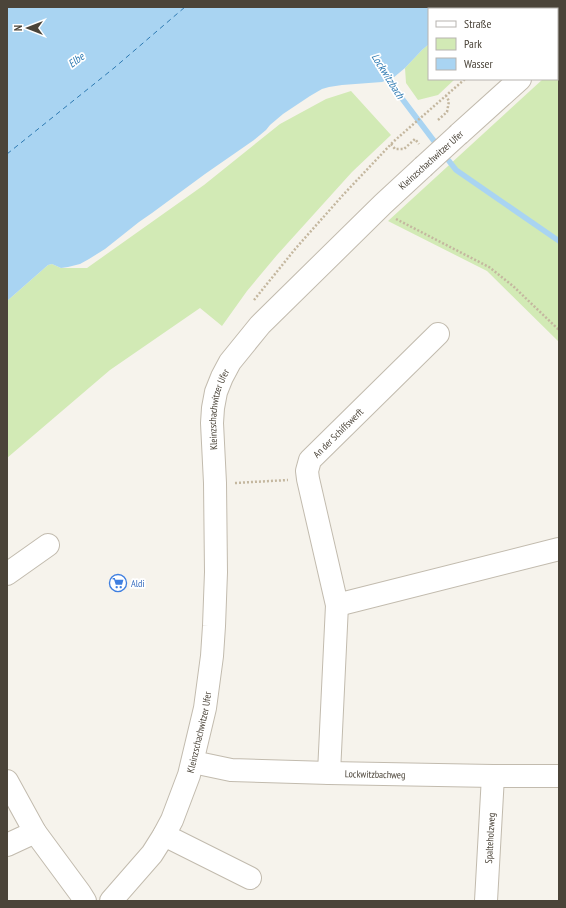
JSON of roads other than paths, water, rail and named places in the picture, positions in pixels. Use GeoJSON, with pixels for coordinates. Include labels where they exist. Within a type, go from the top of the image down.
{"type":"FeatureCollection","features":[{"type":"Feature","properties":{"kind":"street","name":"Kleinzschachwitzer Ufer"},"geometry":{"type":"LineString","coordinates":[[111,901],[152,854],[172,820],[192,762],[205,708],[212,656],[216,572],[215,483],[212,422],[216,392],[222,377],[230,362],[260,325],[383,204],[519,80]]}},
{"type":"Feature","properties":{"kind":"street","name":"An der Schiffswerft"},"geometry":{"type":"LineString","coordinates":[[330,773],[337,605],[307,470],[310,460],[438,334]]}},
{"type":"Feature","properties":{"kind":"street"},"geometry":{"type":"LineString","coordinates":[[7,574],[48,545]]}},
{"type":"Feature","properties":{"kind":"street"},"geometry":{"type":"LineString","coordinates":[[337,605],[559,548]]}},
{"type":"Feature","properties":{"kind":"street","name":"Lockwitzbachweg"},"geometry":{"type":"LineString","coordinates":[[192,762],[231,770],[493,776],[559,776]]}},
{"type":"Feature","properties":{"kind":"street","name":"Spalteholzweg"},"geometry":{"type":"LineString","coordinates":[[486,901],[493,776]]}},
{"type":"Feature","properties":{"kind":"street"},"geometry":{"type":"LineString","coordinates":[[7,781],[35,832],[85,901]]}},
{"type":"Feature","properties":{"kind":"street"},"geometry":{"type":"LineString","coordinates":[[7,844],[35,832]]}},
{"type":"Feature","properties":{"kind":"street"},"geometry":{"type":"LineString","coordinates":[[164,835],[250,878]]}},
{"type":"Feature","properties":{"kind":"water","name":"Elbe"},"geometry":{"type":"Polygon","coordinates":[[[7,7],[458,7],[428,8],[428,45],[393,78],[382,82],[342,85],[322,89],[283,114],[254,140],[139,222],[105,249],[80,264],[61,268],[52,264],[48,265],[7,301],[7,7]]]}},
{"type":"Feature","properties":{"kind":"waterway","name":"Lockwitzbach"},"geometry":{"type":"LineString","coordinates":[[385,74],[434,141]]}},
{"type":"Feature","properties":{"kind":"waterway","name":"Lockwitzbach"},"geometry":{"type":"LineString","coordinates":[[449,161],[456,170],[559,241]]}},
{"type":"Feature","properties":{"kind":"place","name":"Aldi"},"geometry":{"type":"Point","coordinates":[118,583]}}]}
